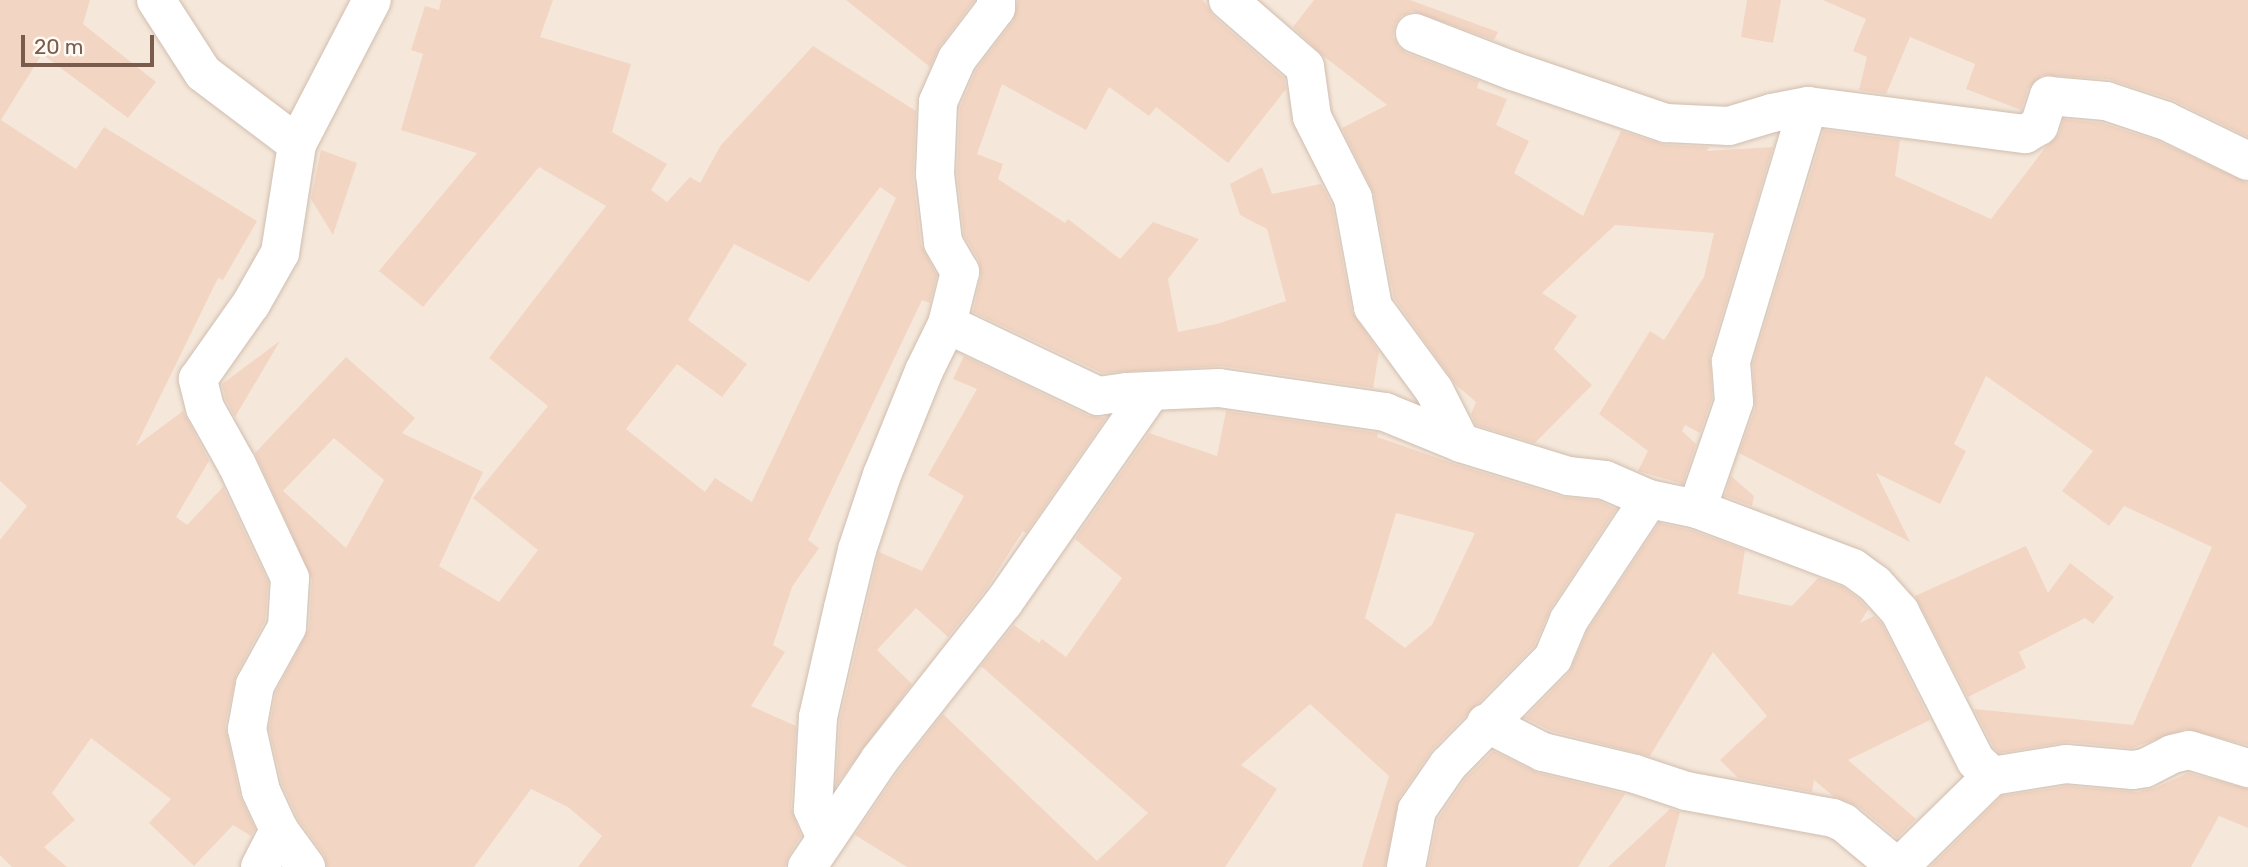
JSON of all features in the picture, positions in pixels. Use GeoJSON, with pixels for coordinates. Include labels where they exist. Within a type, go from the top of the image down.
{"type":"FeatureCollection","features":[{"type":"Feature","properties":{"kind":"street"},"geometry":{"type":"LineString","coordinates":[[156,0],[203,73],[297,144]]}},
{"type":"Feature","properties":{"kind":"street"},"geometry":{"type":"LineString","coordinates":[[306,867],[279,830],[261,791],[247,729],[255,685],[287,627],[290,578],[237,465],[205,408],[198,379],[251,304],[281,253],[297,144],[372,0]]}},
{"type":"Feature","properties":{"kind":"street"},"geometry":{"type":"LineString","coordinates":[[816,852],[813,809],[818,717],[857,550],[882,475],[924,371],[947,324],[960,272],[943,242],[935,174],[938,102],[957,60],[996,8],[996,0]]}},
{"type":"Feature","properties":{"kind":"street"},"geometry":{"type":"LineString","coordinates":[[1228,0],[1305,67],[1312,117],[1353,198],[1373,307],[1434,390],[1461,443]]}},
{"type":"Feature","properties":{"kind":"street"},"geometry":{"type":"LineString","coordinates":[[1415,33],[1513,71],[1667,123],[1730,125],[1772,113],[1808,107],[2025,134],[2039,126],[2049,96],[2106,101],[2166,121],[2248,161]]}},
{"type":"Feature","properties":{"kind":"street"},"geometry":{"type":"LineString","coordinates":[[1697,509],[1734,402],[1731,361],[1808,107]]}},
{"type":"Feature","properties":{"kind":"street"},"geometry":{"type":"LineString","coordinates":[[947,324],[1098,396],[1219,388],[1385,412],[1461,443],[1568,476],[1605,480],[1649,499],[1697,509],[1853,568],[1875,584],[1900,612],[1976,761],[1992,776]]}},
{"type":"Feature","properties":{"kind":"street"},"geometry":{"type":"LineString","coordinates":[[816,852],[880,759],[1012,591],[1150,393]]}},
{"type":"Feature","properties":{"kind":"street"},"geometry":{"type":"LineString","coordinates":[[1406,867],[1417,810],[1448,765],[1553,657],[1569,620],[1649,499]]}},
{"type":"Feature","properties":{"kind":"street"},"geometry":{"type":"LineString","coordinates":[[1486,723],[1543,752],[1635,774],[1686,791],[1833,818],[1844,823],[1898,867],[1992,776],[2066,764],[2133,770],[2145,768],[2172,754],[2189,750],[2248,768]]}},
{"type":"Feature","properties":{"kind":"street"},"geometry":{"type":"LineString","coordinates":[[260,867],[279,830]]}},
{"type":"Feature","properties":{"kind":"shaded area"},"geometry":{"type":"Polygon","coordinates":[[[0,0],[2248,0],[2248,867],[0,867],[0,0]]]}},
{"type":"Feature","properties":{"kind":"building"},"geometry":{"type":"Polygon","coordinates":[[[0,0],[90,0],[83,24],[156,82],[128,118],[42,54],[1,120],[76,169],[104,127],[257,221],[223,280],[218,278],[136,446],[183,411],[209,461],[176,517],[187,525],[223,487],[268,582],[265,621],[236,675],[225,726],[240,796],[255,829],[251,836],[233,825],[194,866],[149,823],[171,799],[91,738],[52,793],[75,820],[44,847],[67,867],[12,867],[0,855],[0,540],[27,506],[0,481],[0,0]]]}},
{"type":"Feature","properties":{"kind":"building"},"geometry":{"type":"Polygon","coordinates":[[[441,0],[553,0],[540,37],[631,64],[612,132],[667,164],[651,190],[667,202],[690,177],[700,183],[721,145],[813,46],[916,111],[913,176],[921,245],[937,275],[930,303],[922,300],[808,540],[819,548],[792,587],[773,645],[785,652],[751,706],[796,726],[791,808],[801,836],[785,867],[578,867],[602,836],[568,807],[531,789],[474,867],[327,867],[324,855],[298,819],[282,784],[269,729],[276,692],[309,629],[312,579],[255,453],[346,357],[415,418],[402,433],[483,472],[439,566],[499,602],[538,550],[473,498],[548,406],[489,358],[606,206],[539,167],[423,307],[379,271],[477,153],[401,130],[423,54],[411,50],[425,6],[439,10],[441,0]],[[880,187],[809,282],[734,244],[688,320],[747,364],[722,397],[677,364],[626,429],[705,492],[715,478],[752,502],[896,198],[880,187]],[[334,438],[283,491],[346,548],[384,480],[334,438]]]}},
{"type":"Feature","properties":{"kind":"building"},"geometry":{"type":"Polygon","coordinates":[[[846,0],[974,1],[940,46],[930,67],[846,0]]]}},
{"type":"Feature","properties":{"kind":"building"},"geometry":{"type":"Polygon","coordinates":[[[1018,0],[1203,0],[1214,17],[1284,78],[1286,89],[1228,163],[1156,107],[1149,116],[1109,87],[1086,130],[1002,84],[977,154],[1003,164],[998,179],[1065,223],[1068,219],[1120,259],[1153,222],[1199,239],[1168,279],[1178,332],[1217,324],[1286,301],[1267,229],[1240,215],[1230,184],[1262,167],[1272,194],[1321,184],[1332,205],[1352,312],[1379,352],[1373,388],[1222,366],[1102,373],[973,312],[981,276],[979,261],[964,235],[957,173],[960,107],[976,70],[1013,21],[1018,0]]]}},
{"type":"Feature","properties":{"kind":"building"},"geometry":{"type":"Polygon","coordinates":[[[1314,0],[1410,0],[1498,32],[1494,40],[1412,11],[1401,16],[1395,24],[1393,36],[1398,46],[1406,53],[1479,81],[1477,88],[1507,99],[1496,125],[1529,141],[1514,173],[1583,216],[1621,131],[1665,145],[1709,147],[1707,151],[1773,147],[1710,355],[1712,399],[1700,433],[1685,425],[1682,431],[1696,444],[1683,484],[1638,471],[1648,451],[1599,414],[1650,331],[1664,340],[1704,277],[1714,233],[1615,225],[1542,293],[1577,316],[1554,349],[1592,385],[1535,443],[1476,425],[1471,414],[1476,402],[1456,385],[1394,298],[1374,194],[1342,128],[1387,105],[1322,55],[1293,27],[1314,0]]]}},
{"type":"Feature","properties":{"kind":"building"},"geometry":{"type":"Polygon","coordinates":[[[1747,0],[1781,0],[1773,43],[1741,37],[1747,0]]]}},
{"type":"Feature","properties":{"kind":"building"},"geometry":{"type":"Polygon","coordinates":[[[1823,0],[2248,0],[2248,137],[2173,100],[2108,79],[2042,75],[2028,89],[2021,110],[1966,89],[1975,64],[1910,37],[1886,94],[1859,90],[1867,57],[1853,51],[1866,19],[1823,0]]]}},
{"type":"Feature","properties":{"kind":"building"},"geometry":{"type":"Polygon","coordinates":[[[2064,119],[2102,123],[2158,141],[2248,183],[2248,745],[2185,729],[2132,748],[2068,742],[1999,753],[1994,748],[1974,709],[2133,725],[2212,547],[2124,506],[2109,526],[2062,491],[2093,451],[1986,376],[1954,444],[1966,451],[1940,504],[1876,473],[1910,542],[1739,453],[1755,409],[1753,363],[1824,130],[1900,140],[1895,176],[1991,219],[2045,148],[2059,134],[2064,119]]]}},
{"type":"Feature","properties":{"kind":"building"},"geometry":{"type":"Polygon","coordinates":[[[321,150],[357,163],[333,235],[311,199],[321,150]]]}},
{"type":"Feature","properties":{"kind":"building"},"geometry":{"type":"Polygon","coordinates":[[[280,341],[235,417],[226,400],[222,384],[280,341]]]}},
{"type":"Feature","properties":{"kind":"building"},"geometry":{"type":"Polygon","coordinates":[[[964,356],[1089,416],[1106,418],[1026,533],[1023,531],[986,589],[948,637],[916,608],[877,650],[912,684],[836,785],[840,720],[879,552],[922,571],[964,496],[928,475],[977,389],[953,379],[964,356]]]}},
{"type":"Feature","properties":{"kind":"building"},"geometry":{"type":"Polygon","coordinates":[[[1226,411],[1378,433],[1377,437],[1455,464],[1562,497],[1599,501],[1616,509],[1551,608],[1534,646],[1432,750],[1399,798],[1385,867],[1362,867],[1389,776],[1310,704],[1241,765],[1277,789],[1225,867],[907,867],[855,835],[898,772],[943,714],[1097,861],[1148,813],[981,666],[1014,625],[1039,643],[1042,639],[1066,657],[1122,578],[1075,539],[1149,433],[1217,456],[1226,411]],[[1396,513],[1365,618],[1405,648],[1432,625],[1475,533],[1396,513]]]}},
{"type":"Feature","properties":{"kind":"building"},"geometry":{"type":"Polygon","coordinates":[[[1731,476],[1754,496],[1752,506],[1725,496],[1731,476]]]}},
{"type":"Feature","properties":{"kind":"building"},"geometry":{"type":"Polygon","coordinates":[[[1659,523],[1691,530],[1745,550],[1738,594],[1792,606],[1818,578],[1843,587],[1860,600],[1868,609],[1860,623],[1874,616],[1882,624],[1930,720],[1848,760],[1916,819],[1897,838],[1858,806],[1833,796],[1814,780],[1812,792],[1738,778],[1720,760],[1767,716],[1713,652],[1650,756],[1551,731],[1525,718],[1569,673],[1588,630],[1659,523]]]}},
{"type":"Feature","properties":{"kind":"building"},"geometry":{"type":"Polygon","coordinates":[[[2026,546],[2048,593],[2070,563],[2114,597],[2093,624],[2085,618],[2019,652],[2026,668],[1968,697],[1915,596],[2026,546]]]}},
{"type":"Feature","properties":{"kind":"building"},"geometry":{"type":"Polygon","coordinates":[[[1493,751],[1538,773],[1625,794],[1578,867],[1428,867],[1438,819],[1465,779],[1493,751]]]}},
{"type":"Feature","properties":{"kind":"building"},"geometry":{"type":"Polygon","coordinates":[[[2188,773],[2248,789],[2248,828],[2219,816],[2191,867],[1930,867],[2002,796],[2067,786],[2137,792],[2155,788],[2188,773]]]}},
{"type":"Feature","properties":{"kind":"building"},"geometry":{"type":"Polygon","coordinates":[[[1670,809],[1680,812],[1665,867],[1608,867],[1670,809]]]}}]}
